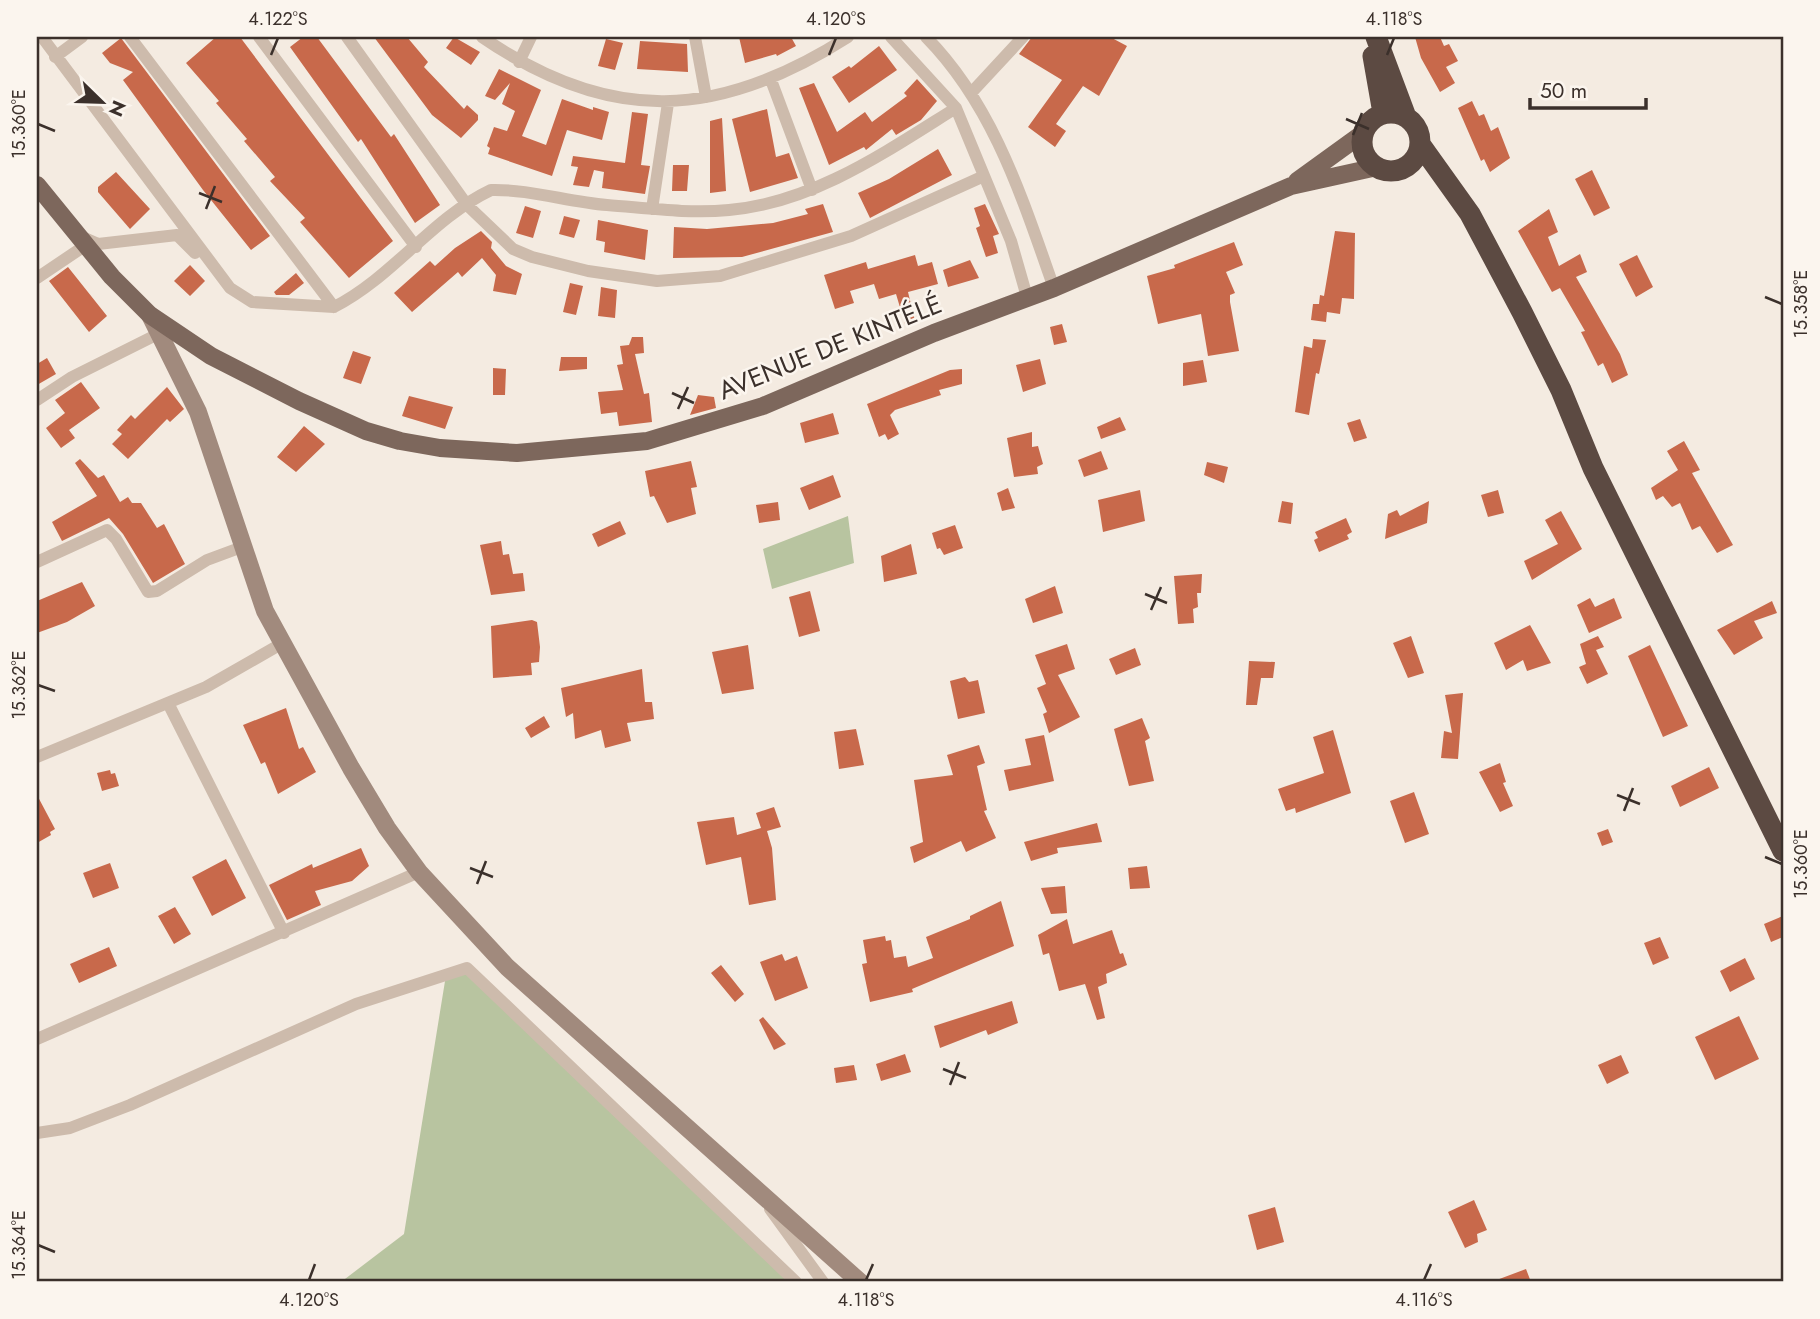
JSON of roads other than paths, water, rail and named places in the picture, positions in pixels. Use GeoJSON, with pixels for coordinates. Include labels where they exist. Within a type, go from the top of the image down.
{"type":"FeatureCollection","features":[{"type":"Feature","properties":{"kind":"highway"},"geometry":{"type":"LineString","coordinates":[[1369,37],[1384,113]]}},
{"type":"Feature","properties":{"kind":"highway"},"geometry":{"type":"LineString","coordinates":[[1376,37],[1406,117],[1416,128],[1420,144],[1462,202],[1533,334],[1593,468],[1783,851]]}},
{"type":"Feature","properties":{"kind":"highway"},"geometry":{"type":"LineString","coordinates":[[1406,117],[1384,113],[1370,121],[1362,134],[1363,150],[1377,167],[1393,171],[1408,165],[1420,144]]}},
{"type":"Feature","properties":{"kind":"highway"},"geometry":{"type":"LineString","coordinates":[[1408,165],[1462,202]]}},
{"type":"Feature","properties":{"kind":"main road","name":"AVENUE DE KINTÉLÉ"},"geometry":{"type":"LineString","coordinates":[[1291,186],[1362,134]]}},
{"type":"Feature","properties":{"kind":"main road","name":"AVENUE DE KINTÉLÉ"},"geometry":{"type":"LineString","coordinates":[[37,185],[80,239],[150,315],[211,356],[299,401],[366,431],[440,448],[517,453],[638,442],[673,435],[763,406],[934,333],[1054,288],[1291,186],[1377,167]]}},
{"type":"Feature","properties":{"kind":"street"},"geometry":{"type":"LineString","coordinates":[[42,37],[230,288]]}},
{"type":"Feature","properties":{"kind":"street"},"geometry":{"type":"LineString","coordinates":[[55,57],[82,37]]}},
{"type":"Feature","properties":{"kind":"street"},"geometry":{"type":"LineString","coordinates":[[130,37],[334,307]]}},
{"type":"Feature","properties":{"kind":"street"},"geometry":{"type":"LineString","coordinates":[[259,37],[416,247]]}},
{"type":"Feature","properties":{"kind":"street"},"geometry":{"type":"LineString","coordinates":[[347,37],[467,205],[513,249],[532,257],[588,271],[657,281],[720,276],[851,236],[984,176]]}},
{"type":"Feature","properties":{"kind":"street"},"geometry":{"type":"LineString","coordinates":[[482,37],[519,62],[572,87],[634,100],[668,103],[706,97],[771,80],[848,37]]}},
{"type":"Feature","properties":{"kind":"street"},"geometry":{"type":"LineString","coordinates":[[519,62],[531,37]]}},
{"type":"Feature","properties":{"kind":"street"},"geometry":{"type":"LineString","coordinates":[[695,37],[706,97]]}},
{"type":"Feature","properties":{"kind":"street"},"geometry":{"type":"LineString","coordinates":[[891,37],[956,108],[1011,241],[1027,298]]}},
{"type":"Feature","properties":{"kind":"street"},"geometry":{"type":"LineString","coordinates":[[926,37],[972,92],[1019,191],[1054,288]]}},
{"type":"Feature","properties":{"kind":"street"},"geometry":{"type":"LineString","coordinates":[[972,92],[1023,37]]}},
{"type":"Feature","properties":{"kind":"street"},"geometry":{"type":"LineString","coordinates":[[771,80],[813,190]]}},
{"type":"Feature","properties":{"kind":"street"},"geometry":{"type":"LineString","coordinates":[[652,209],[668,103]]}},
{"type":"Feature","properties":{"kind":"street"},"geometry":{"type":"LineString","coordinates":[[37,278],[80,239],[98,244],[177,235],[230,288],[252,302],[334,307],[367,289],[467,205],[491,190],[652,209],[730,211],[813,190],[956,108]]}},
{"type":"Feature","properties":{"kind":"street"},"geometry":{"type":"LineString","coordinates":[[150,315],[198,412],[265,611],[281,644],[387,828],[419,872],[507,967],[860,1282]]}},
{"type":"Feature","properties":{"kind":"street"},"geometry":{"type":"LineString","coordinates":[[37,400],[72,377],[158,334]]}},
{"type":"Feature","properties":{"kind":"street"},"geometry":{"type":"LineString","coordinates":[[37,562],[107,530],[117,539],[148,592],[156,591],[207,560],[242,547]]}},
{"type":"Feature","properties":{"kind":"street"},"geometry":{"type":"LineString","coordinates":[[37,757],[206,687],[281,644]]}},
{"type":"Feature","properties":{"kind":"street"},"geometry":{"type":"LineString","coordinates":[[168,703],[284,933]]}},
{"type":"Feature","properties":{"kind":"street"},"geometry":{"type":"LineString","coordinates":[[37,1039],[419,872]]}},
{"type":"Feature","properties":{"kind":"street"},"geometry":{"type":"LineString","coordinates":[[37,1133],[70,1128],[94,1119],[356,1004],[467,968],[796,1282]]}},
{"type":"Feature","properties":{"kind":"street"},"geometry":{"type":"LineString","coordinates":[[755,1188],[823,1282]]}}]}
